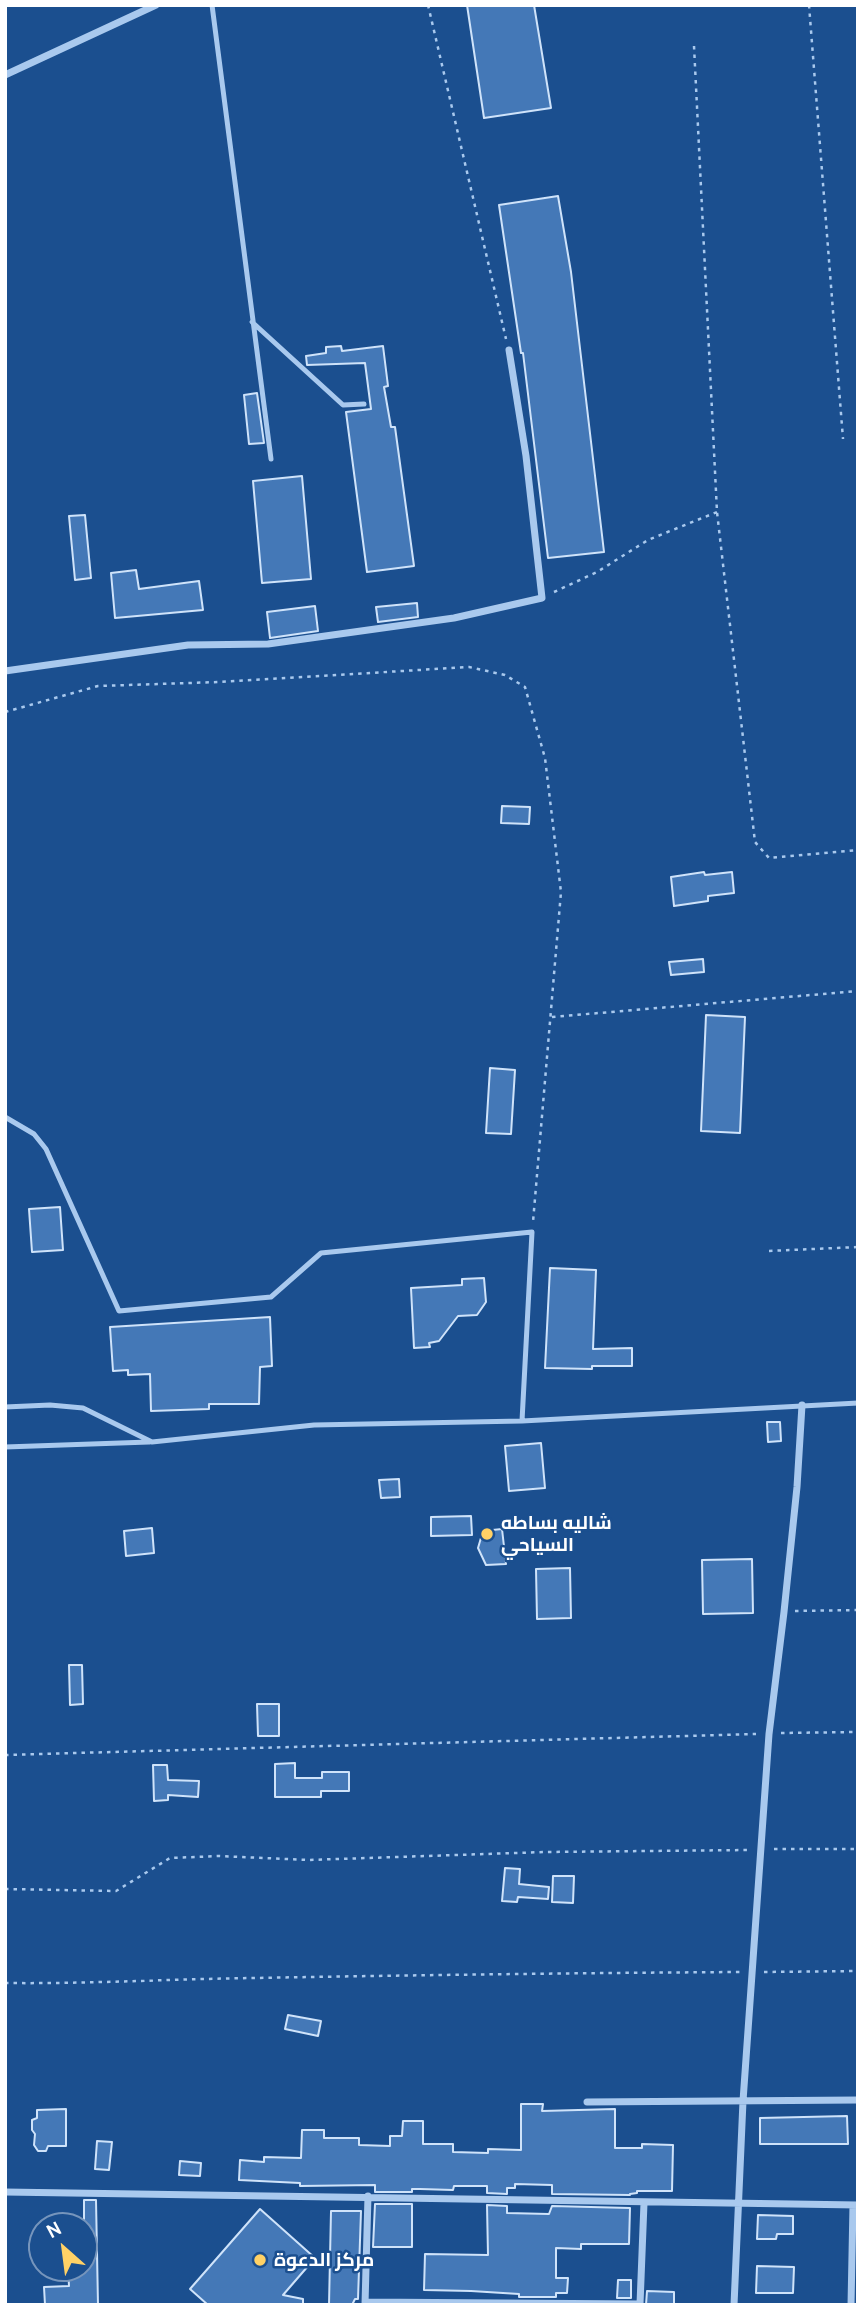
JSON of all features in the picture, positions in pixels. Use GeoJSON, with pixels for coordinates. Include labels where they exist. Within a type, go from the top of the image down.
{"type":"FeatureCollection","features":[{"type":"Feature","properties":{"kind":"street"},"geometry":{"type":"LineString","coordinates":[[5,75],[156,5]]}},
{"type":"Feature","properties":{"kind":"street"},"geometry":{"type":"LineString","coordinates":[[5,671],[188,645],[268,644],[454,618],[542,598],[526,456],[509,351]]}},
{"type":"Feature","properties":{"kind":"street"},"geometry":{"type":"LineString","coordinates":[[734,2305],[743,2101],[769,1734],[784,1612],[802,1405]]}},
{"type":"Feature","properties":{"kind":"street"},"geometry":{"type":"LineString","coordinates":[[587,2102],[858,2100]]}},
{"type":"Feature","properties":{"kind":"street"},"geometry":{"type":"LineString","coordinates":[[5,2192],[855,2205],[851,2305]]}},
{"type":"Feature","properties":{"kind":"street"},"geometry":{"type":"LineString","coordinates":[[368,2196],[366,2304],[639,2304],[644,2203]]}},
{"type":"Feature","properties":{"kind":"lane"},"geometry":{"type":"LineString","coordinates":[[212,5],[271,459]]}},
{"type":"Feature","properties":{"kind":"lane"},"geometry":{"type":"LineString","coordinates":[[252,321],[343,405],[364,404]]}},
{"type":"Feature","properties":{"kind":"lane"},"geometry":{"type":"LineString","coordinates":[[5,1117],[34,1134],[46,1149],[119,1311],[271,1297],[321,1253],[532,1232],[522,1422]]}},
{"type":"Feature","properties":{"kind":"lane"},"geometry":{"type":"LineString","coordinates":[[5,1447],[152,1442],[314,1425],[522,1422],[858,1403]]}},
{"type":"Feature","properties":{"kind":"lane"},"geometry":{"type":"LineString","coordinates":[[5,1407],[50,1405],[83,1408],[152,1442]]}},
{"type":"Feature","properties":{"kind":"path"},"geometry":{"type":"LineString","coordinates":[[428,5],[509,351]]}},
{"type":"Feature","properties":{"kind":"path"},"geometry":{"type":"LineString","coordinates":[[808,5],[843,439]]}},
{"type":"Feature","properties":{"kind":"path"},"geometry":{"type":"LineString","coordinates":[[694,46],[717,512],[755,842],[769,858],[858,850]]}},
{"type":"Feature","properties":{"kind":"path"},"geometry":{"type":"LineString","coordinates":[[542,598],[597,572],[649,540],[717,512]]}},
{"type":"Feature","properties":{"kind":"path"},"geometry":{"type":"LineString","coordinates":[[5,712],[98,686],[219,682],[469,667],[505,675],[526,687],[545,758],[561,892],[532,1232]]}},
{"type":"Feature","properties":{"kind":"path"},"geometry":{"type":"LineString","coordinates":[[552,1017],[858,991]]}},
{"type":"Feature","properties":{"kind":"path"},"geometry":{"type":"LineString","coordinates":[[769,1251],[858,1247]]}},
{"type":"Feature","properties":{"kind":"path"},"geometry":{"type":"LineString","coordinates":[[784,1612],[858,1610]]}},
{"type":"Feature","properties":{"kind":"path"},"geometry":{"type":"LineString","coordinates":[[5,1755],[858,1732]]}},
{"type":"Feature","properties":{"kind":"path"},"geometry":{"type":"LineString","coordinates":[[5,1889],[116,1891],[170,1858],[219,1856],[308,1860],[545,1852],[858,1849]]}},
{"type":"Feature","properties":{"kind":"path"},"geometry":{"type":"LineString","coordinates":[[5,1983],[77,1984],[517,1973],[858,1971]]}},
{"type":"Feature","properties":{"kind":"building"},"geometry":{"type":"Polygon","coordinates":[[[467,5],[534,5],[551,108],[484,118],[467,5]]]}},
{"type":"Feature","properties":{"kind":"building"},"geometry":{"type":"Polygon","coordinates":[[[558,196],[571,272],[604,552],[548,558],[523,353],[499,205],[558,196]]]}},
{"type":"Feature","properties":{"kind":"building"},"geometry":{"type":"Polygon","coordinates":[[[341,346],[342,351],[383,346],[388,386],[384,387],[391,427],[395,427],[414,566],[367,572],[346,412],[371,409],[365,363],[307,365],[306,356],[326,353],[326,347],[341,346]]]}},
{"type":"Feature","properties":{"kind":"building"},"geometry":{"type":"Polygon","coordinates":[[[257,393],[264,443],[249,444],[244,395],[257,393]]]}},
{"type":"Feature","properties":{"kind":"building"},"geometry":{"type":"Polygon","coordinates":[[[302,476],[311,579],[262,583],[253,481],[302,476]]]}},
{"type":"Feature","properties":{"kind":"building"},"geometry":{"type":"Polygon","coordinates":[[[85,515],[91,578],[75,580],[69,516],[85,515]]]}},
{"type":"Feature","properties":{"kind":"building"},"geometry":{"type":"Polygon","coordinates":[[[136,570],[139,589],[199,581],[203,610],[115,618],[111,573],[136,570]]]}},
{"type":"Feature","properties":{"kind":"building"},"geometry":{"type":"Polygon","coordinates":[[[417,603],[418,617],[378,622],[376,607],[417,603]]]}},
{"type":"Feature","properties":{"kind":"building"},"geometry":{"type":"Polygon","coordinates":[[[315,606],[318,631],[270,638],[267,612],[315,606]]]}},
{"type":"Feature","properties":{"kind":"building"},"geometry":{"type":"Polygon","coordinates":[[[502,806],[530,807],[529,824],[501,823],[502,806]]]}},
{"type":"Feature","properties":{"kind":"building"},"geometry":{"type":"Polygon","coordinates":[[[704,872],[705,875],[732,872],[734,893],[708,896],[708,901],[674,906],[671,877],[704,872]]]}},
{"type":"Feature","properties":{"kind":"building"},"geometry":{"type":"Polygon","coordinates":[[[703,959],[704,972],[671,975],[669,962],[703,959]]]}},
{"type":"Feature","properties":{"kind":"building"},"geometry":{"type":"Polygon","coordinates":[[[706,1015],[745,1017],[740,1133],[701,1131],[706,1015]]]}},
{"type":"Feature","properties":{"kind":"building"},"geometry":{"type":"Polygon","coordinates":[[[490,1068],[515,1070],[511,1134],[486,1133],[490,1068]]]}},
{"type":"Feature","properties":{"kind":"building"},"geometry":{"type":"Polygon","coordinates":[[[60,1207],[63,1250],[32,1252],[29,1209],[60,1207]]]}},
{"type":"Feature","properties":{"kind":"building"},"geometry":{"type":"Polygon","coordinates":[[[550,1268],[596,1270],[593,1349],[632,1348],[632,1366],[545,1368],[550,1268]]]}},
{"type":"Feature","properties":{"kind":"building"},"geometry":{"type":"Polygon","coordinates":[[[484,1278],[486,1302],[477,1315],[458,1316],[439,1341],[429,1343],[430,1347],[414,1348],[411,1288],[462,1285],[462,1279],[484,1278]]]}},
{"type":"Feature","properties":{"kind":"building"},"geometry":{"type":"Polygon","coordinates":[[[270,1317],[272,1366],[260,1367],[259,1404],[209,1404],[209,1409],[151,1411],[150,1374],[128,1375],[128,1370],[113,1371],[110,1327],[270,1317]]]}},
{"type":"Feature","properties":{"kind":"building"},"geometry":{"type":"Polygon","coordinates":[[[767,1422],[780,1422],[781,1441],[768,1442],[767,1422]]]}},
{"type":"Feature","properties":{"kind":"building"},"geometry":{"type":"Polygon","coordinates":[[[541,1443],[545,1488],[509,1491],[505,1446],[541,1443]]]}},
{"type":"Feature","properties":{"kind":"building"},"geometry":{"type":"Polygon","coordinates":[[[399,1479],[400,1497],[381,1498],[379,1480],[399,1479]]]}},
{"type":"Feature","properties":{"kind":"building"},"geometry":{"type":"Polygon","coordinates":[[[471,1516],[472,1535],[431,1536],[431,1517],[471,1516]]]}},
{"type":"Feature","properties":{"kind":"building"},"geometry":{"type":"Polygon","coordinates":[[[152,1528],[154,1553],[126,1556],[124,1531],[152,1528]]]}},
{"type":"Feature","properties":{"kind":"building"},"geometry":{"type":"Polygon","coordinates":[[[502,1529],[506,1564],[486,1565],[478,1548],[483,1531],[502,1529]]]}},
{"type":"Feature","properties":{"kind":"building"},"geometry":{"type":"Polygon","coordinates":[[[752,1559],[753,1613],[703,1614],[702,1560],[752,1559]]]}},
{"type":"Feature","properties":{"kind":"building"},"geometry":{"type":"Polygon","coordinates":[[[570,1568],[571,1618],[537,1619],[536,1569],[570,1568]]]}},
{"type":"Feature","properties":{"kind":"building"},"geometry":{"type":"Polygon","coordinates":[[[69,1665],[82,1665],[83,1704],[70,1705],[69,1665]]]}},
{"type":"Feature","properties":{"kind":"building"},"geometry":{"type":"Polygon","coordinates":[[[257,1704],[279,1704],[279,1736],[258,1736],[257,1704]]]}},
{"type":"Feature","properties":{"kind":"building"},"geometry":{"type":"Polygon","coordinates":[[[295,1763],[295,1778],[322,1778],[322,1772],[349,1772],[349,1791],[321,1791],[321,1797],[275,1797],[275,1764],[295,1763]]]}},
{"type":"Feature","properties":{"kind":"building"},"geometry":{"type":"Polygon","coordinates":[[[153,1765],[167,1765],[168,1780],[199,1781],[198,1797],[168,1795],[168,1800],[154,1801],[153,1765]]]}},
{"type":"Feature","properties":{"kind":"building"},"geometry":{"type":"Polygon","coordinates":[[[505,1868],[520,1869],[519,1884],[549,1887],[548,1899],[518,1897],[517,1902],[502,1901],[505,1868]]]}},
{"type":"Feature","properties":{"kind":"building"},"geometry":{"type":"Polygon","coordinates":[[[553,1876],[574,1876],[573,1903],[552,1902],[553,1876]]]}},
{"type":"Feature","properties":{"kind":"building"},"geometry":{"type":"Polygon","coordinates":[[[288,2015],[321,2021],[318,2036],[285,2029],[288,2015]]]}},
{"type":"Feature","properties":{"kind":"building"},"geometry":{"type":"Polygon","coordinates":[[[521,2104],[543,2104],[542,2111],[615,2109],[615,2148],[642,2148],[642,2144],[673,2145],[672,2191],[637,2191],[630,2195],[552,2194],[552,2185],[515,2184],[515,2188],[507,2188],[507,2194],[487,2193],[487,2186],[454,2186],[453,2190],[375,2192],[375,2185],[300,2186],[300,2183],[239,2180],[240,2160],[264,2162],[264,2157],[301,2158],[302,2130],[324,2130],[324,2138],[359,2138],[359,2145],[390,2146],[390,2136],[402,2136],[403,2121],[423,2121],[423,2144],[453,2144],[453,2152],[521,2150],[521,2104]]]}},
{"type":"Feature","properties":{"kind":"building"},"geometry":{"type":"Polygon","coordinates":[[[66,2109],[66,2146],[48,2146],[46,2151],[38,2151],[34,2145],[35,2134],[32,2130],[32,2120],[37,2118],[37,2110],[66,2109]]]}},
{"type":"Feature","properties":{"kind":"building"},"geometry":{"type":"Polygon","coordinates":[[[847,2116],[848,2144],[760,2144],[760,2118],[847,2116]]]}},
{"type":"Feature","properties":{"kind":"building"},"geometry":{"type":"Polygon","coordinates":[[[97,2141],[112,2142],[109,2170],[95,2169],[97,2141]]]}},
{"type":"Feature","properties":{"kind":"building"},"geometry":{"type":"Polygon","coordinates":[[[180,2161],[201,2163],[200,2176],[179,2175],[180,2161]]]}},
{"type":"Feature","properties":{"kind":"building"},"geometry":{"type":"Polygon","coordinates":[[[84,2200],[96,2200],[96,2212],[84,2212],[84,2200]]]}},
{"type":"Feature","properties":{"kind":"building"},"geometry":{"type":"Polygon","coordinates":[[[375,2204],[412,2204],[412,2247],[373,2247],[375,2204]]]}},
{"type":"Feature","properties":{"kind":"building"},"geometry":{"type":"Polygon","coordinates":[[[487,2205],[507,2206],[507,2213],[549,2214],[552,2206],[630,2208],[629,2244],[581,2244],[581,2249],[556,2248],[556,2278],[568,2278],[567,2293],[556,2293],[556,2297],[424,2290],[425,2254],[488,2255],[487,2205]]]}},
{"type":"Feature","properties":{"kind":"building"},"geometry":{"type":"Polygon","coordinates":[[[260,2209],[315,2258],[283,2295],[303,2299],[303,2305],[208,2305],[190,2289],[260,2209]]]}},
{"type":"Feature","properties":{"kind":"building"},"geometry":{"type":"Polygon","coordinates":[[[331,2211],[361,2211],[358,2299],[355,2299],[352,2305],[329,2305],[331,2211]]]}},
{"type":"Feature","properties":{"kind":"building"},"geometry":{"type":"Polygon","coordinates":[[[758,2215],[793,2216],[793,2234],[777,2234],[776,2239],[757,2239],[758,2215]]]}},
{"type":"Feature","properties":{"kind":"building"},"geometry":{"type":"Polygon","coordinates":[[[757,2266],[794,2267],[793,2293],[756,2293],[757,2266]]]}},
{"type":"Feature","properties":{"kind":"building"},"geometry":{"type":"Polygon","coordinates":[[[618,2280],[631,2280],[631,2298],[617,2298],[618,2280]]]}},
{"type":"Feature","properties":{"kind":"building"},"geometry":{"type":"Polygon","coordinates":[[[69,2282],[98,2282],[98,2305],[45,2305],[44,2287],[69,2286],[69,2282]]]}},
{"type":"Feature","properties":{"kind":"building"},"geometry":{"type":"Polygon","coordinates":[[[647,2291],[674,2292],[674,2305],[646,2305],[647,2291]]]}},
{"type":"Feature","properties":{"kind":"place","name":"شاليه بساطه السياحي"},"geometry":{"type":"Point","coordinates":[487,1534]}},
{"type":"Feature","properties":{"kind":"place","name":"مركز الدعوة"},"geometry":{"type":"Point","coordinates":[260,2260]}}]}
